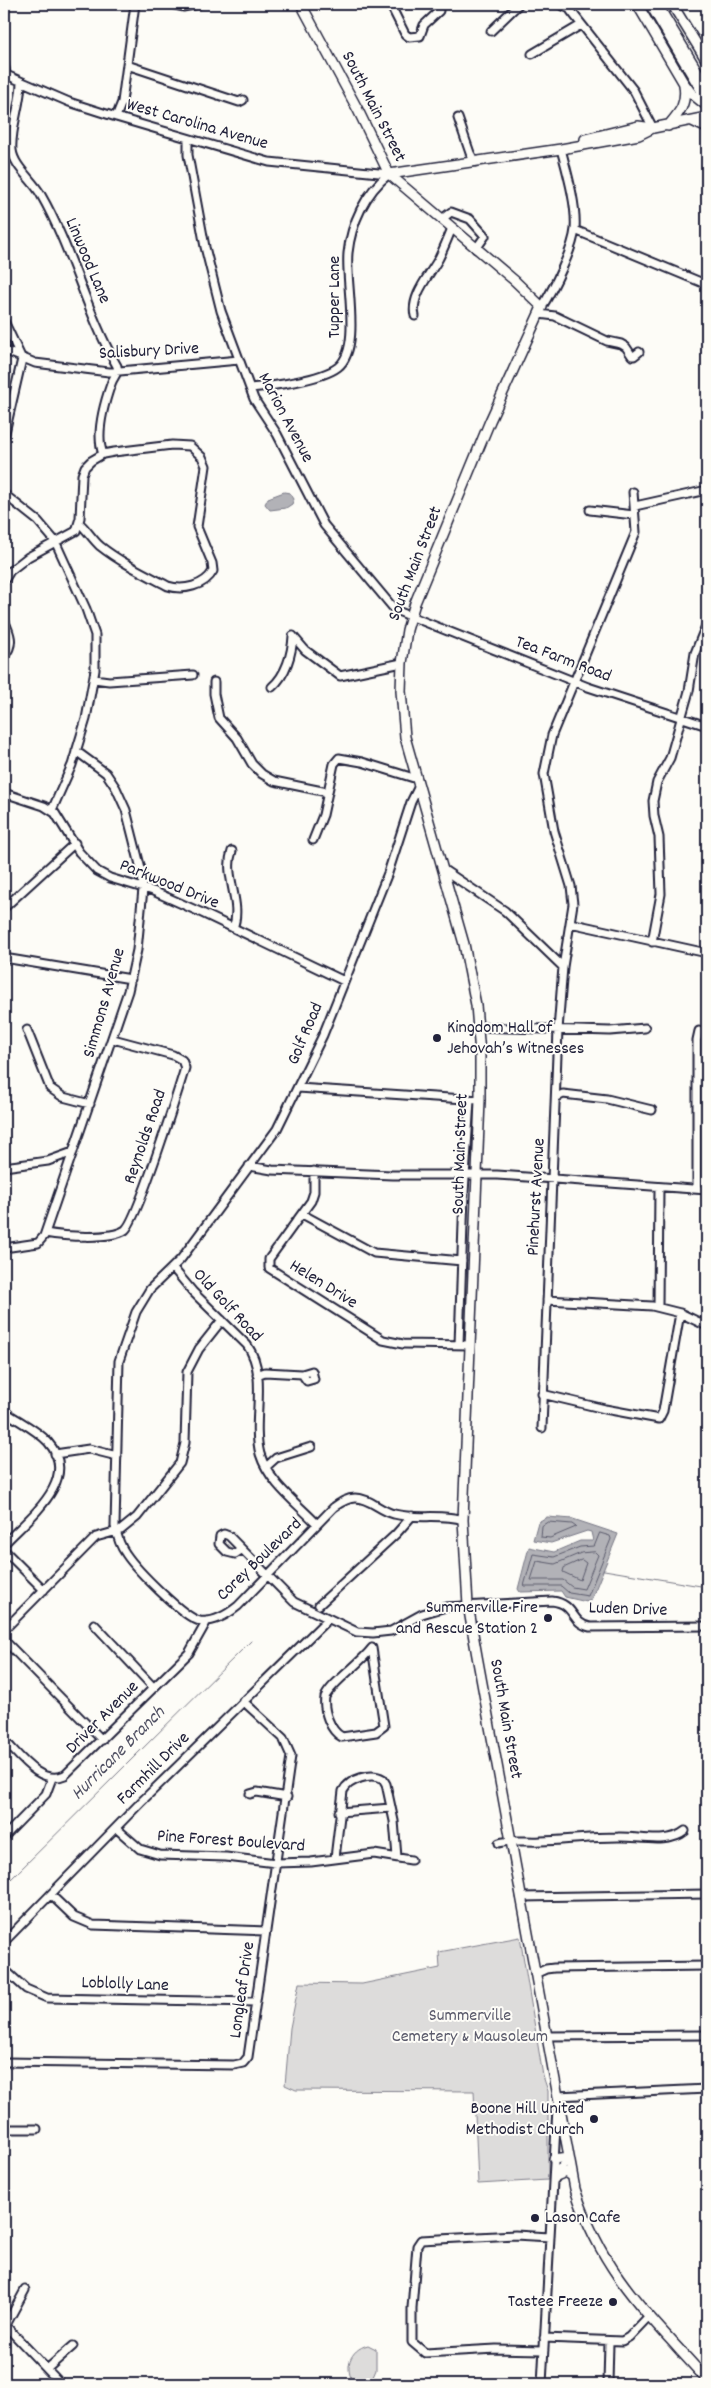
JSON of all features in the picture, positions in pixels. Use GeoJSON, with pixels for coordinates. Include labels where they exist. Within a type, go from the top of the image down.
{"type":"FeatureCollection","features":[{"type":"Feature","properties":{"kind":"main road","name":"South Main Street"},"geometry":{"type":"LineString","coordinates":[[301,4],[358,110],[389,174],[534,297],[540,311],[492,416],[422,584],[410,617],[402,663],[401,692],[404,737],[444,870],[470,968],[478,1027],[480,1100],[463,1520],[468,1605],[572,2176],[584,2216],[602,2253],[632,2298],[707,2380]]}},
{"type":"Feature","properties":{"kind":"main road"},"geometry":{"type":"LineString","coordinates":[[637,4],[683,82],[691,93],[707,106]]}},
{"type":"Feature","properties":{"kind":"main road"},"geometry":{"type":"LineString","coordinates":[[650,4],[691,67],[707,87]]}},
{"type":"Feature","properties":{"kind":"main road"},"geometry":{"type":"LineString","coordinates":[[657,4],[707,100]]}},
{"type":"Feature","properties":{"kind":"main road"},"geometry":{"type":"LineString","coordinates":[[672,4],[707,61]]}},
{"type":"Feature","properties":{"kind":"main road"},"geometry":{"type":"LineString","coordinates":[[668,126],[682,109],[685,100],[683,82]]}},
{"type":"Feature","properties":{"kind":"main road"},"geometry":{"type":"LineString","coordinates":[[389,174],[475,162],[529,152],[638,126],[653,128],[707,117]]}},
{"type":"Feature","properties":{"kind":"main road"},"geometry":{"type":"LineString","coordinates":[[692,121],[707,128]]}},
{"type":"Feature","properties":{"kind":"main road"},"geometry":{"type":"LineString","coordinates":[[529,152],[561,149],[639,135],[653,128]]}},
{"type":"Feature","properties":{"kind":"main road"},"geometry":{"type":"LineString","coordinates":[[554,2159],[569,2159]]}},
{"type":"Feature","properties":{"kind":"main road"},"geometry":{"type":"LineString","coordinates":[[556,2176],[566,2172],[572,2176]]}},
{"type":"Feature","properties":{"kind":"street"},"geometry":{"type":"LineString","coordinates":[[116,117],[121,106],[134,4]]}},
{"type":"Feature","properties":{"kind":"street"},"geometry":{"type":"LineString","coordinates":[[170,4],[182,7],[199,4]]}},
{"type":"Feature","properties":{"kind":"street"},"geometry":{"type":"LineString","coordinates":[[390,4],[407,35],[420,36],[424,25],[439,12],[438,4]]}},
{"type":"Feature","properties":{"kind":"street"},"geometry":{"type":"LineString","coordinates":[[491,31],[519,4]]}},
{"type":"Feature","properties":{"kind":"street"},"geometry":{"type":"LineString","coordinates":[[559,4],[570,6],[581,25],[634,90],[653,128]]}},
{"type":"Feature","properties":{"kind":"street"},"geometry":{"type":"LineString","coordinates":[[532,54],[581,25]]}},
{"type":"Feature","properties":{"kind":"street"},"geometry":{"type":"LineString","coordinates":[[4,63],[5,74]]}},
{"type":"Feature","properties":{"kind":"street"},"geometry":{"type":"LineString","coordinates":[[126,65],[238,102],[243,100]]}},
{"type":"Feature","properties":{"kind":"street","name":"West Carolina Avenue"},"geometry":{"type":"LineString","coordinates":[[5,74],[21,82],[116,117],[188,140],[288,165],[389,174]]}},
{"type":"Feature","properties":{"kind":"street","name":"Linwood Lane"},"geometry":{"type":"LineString","coordinates":[[21,82],[21,93],[12,146],[14,155],[40,193],[51,214],[99,328],[118,366],[118,372]]}},
{"type":"Feature","properties":{"kind":"street"},"geometry":{"type":"LineString","coordinates":[[458,118],[470,154],[475,162]]}},
{"type":"Feature","properties":{"kind":"street","name":"Marion Avenue"},"geometry":{"type":"LineString","coordinates":[[188,140],[188,155],[205,247],[221,311],[258,406],[278,434],[324,525],[395,610],[410,617]]}},
{"type":"Feature","properties":{"kind":"street"},"geometry":{"type":"LineString","coordinates":[[561,149],[575,230],[570,248],[540,311],[607,340],[621,344],[626,347],[632,356],[639,352]]}},
{"type":"Feature","properties":{"kind":"street","name":"Tupper Lane"},"geometry":{"type":"LineString","coordinates":[[250,388],[308,379],[335,369],[348,356],[352,336],[348,292],[350,244],[359,212],[380,182],[389,174]]}},
{"type":"Feature","properties":{"kind":"street"},"geometry":{"type":"LineString","coordinates":[[442,219],[449,212],[470,219],[485,236],[476,249]]}},
{"type":"Feature","properties":{"kind":"street"},"geometry":{"type":"LineString","coordinates":[[415,316],[414,307],[421,286],[438,259],[452,228]]}},
{"type":"Feature","properties":{"kind":"street"},"geometry":{"type":"LineString","coordinates":[[575,230],[703,284]]}},
{"type":"Feature","properties":{"kind":"street"},"geometry":{"type":"LineString","coordinates":[[4,321],[22,359],[4,437]]}},
{"type":"Feature","properties":{"kind":"street","name":"Salisbury Drive"},"geometry":{"type":"LineString","coordinates":[[4,350],[35,363],[118,372],[239,360]]}},
{"type":"Feature","properties":{"kind":"street"},"geometry":{"type":"LineString","coordinates":[[104,454],[100,444],[100,431],[110,386],[118,372]]}},
{"type":"Feature","properties":{"kind":"street"},"geometry":{"type":"LineString","coordinates":[[4,580],[15,566],[55,541],[74,533],[79,523],[82,475],[88,463],[104,454],[181,444],[197,451],[206,470],[196,527],[212,563],[213,571],[205,581],[191,586],[177,588],[168,586],[104,549],[91,539],[79,523]]}},
{"type":"Feature","properties":{"kind":"street"},"geometry":{"type":"LineString","coordinates":[[635,506],[707,490]]}},
{"type":"Feature","properties":{"kind":"street","name":"Pinehurst Avenue"},"geometry":{"type":"LineString","coordinates":[[542,1428],[558,1030],[563,967],[573,904],[572,892],[554,830],[544,774],[552,735],[576,682],[636,532],[633,492]]}},
{"type":"Feature","properties":{"kind":"street"},"geometry":{"type":"LineString","coordinates":[[4,494],[38,521],[55,541],[92,626],[96,653],[94,679],[86,719],[76,751],[52,810],[4,793]]}},
{"type":"Feature","properties":{"kind":"street"},"geometry":{"type":"LineString","coordinates":[[590,510],[634,515]]}},
{"type":"Feature","properties":{"kind":"street","name":"Tea Farm Road"},"geometry":{"type":"LineString","coordinates":[[410,617],[576,682],[707,726]]}},
{"type":"Feature","properties":{"kind":"street"},"geometry":{"type":"LineString","coordinates":[[4,620],[11,641],[10,649],[4,656]]}},
{"type":"Feature","properties":{"kind":"street"},"geometry":{"type":"LineString","coordinates":[[652,942],[661,894],[659,837],[653,801],[658,782],[670,758],[689,691],[695,653],[707,623]]}},
{"type":"Feature","properties":{"kind":"street"},"geometry":{"type":"LineString","coordinates":[[272,687],[282,675],[291,654],[294,636],[305,650],[340,676],[402,663]]}},
{"type":"Feature","properties":{"kind":"street"},"geometry":{"type":"LineString","coordinates":[[94,679],[109,682],[193,676]]}},
{"type":"Feature","properties":{"kind":"street"},"geometry":{"type":"LineString","coordinates":[[214,682],[214,694],[219,718],[237,738],[255,768],[274,781],[326,796]]}},
{"type":"Feature","properties":{"kind":"street","name":"Simmons Avenue"},"geometry":{"type":"LineString","coordinates":[[43,1237],[113,1039],[131,978],[137,950],[143,889],[142,873],[126,810],[116,788],[106,773],[76,751]]}},
{"type":"Feature","properties":{"kind":"street"},"geometry":{"type":"LineString","coordinates":[[313,840],[334,764],[341,757],[418,783]]}},
{"type":"Feature","properties":{"kind":"street","name":"Golf Road"},"geometry":{"type":"LineString","coordinates":[[173,1268],[277,1129],[298,1088],[388,874],[418,783]]}},
{"type":"Feature","properties":{"kind":"street","name":"Parkwood Drive"},"geometry":{"type":"LineString","coordinates":[[52,810],[86,860],[97,871],[233,928],[344,981]]}},
{"type":"Feature","properties":{"kind":"street"},"geometry":{"type":"LineString","coordinates":[[4,908],[75,843]]}},
{"type":"Feature","properties":{"kind":"street"},"geometry":{"type":"LineString","coordinates":[[232,851],[231,882],[237,914],[233,928]]}},
{"type":"Feature","properties":{"kind":"street"},"geometry":{"type":"LineString","coordinates":[[444,870],[505,911],[563,967]]}},
{"type":"Feature","properties":{"kind":"street"},"geometry":{"type":"LineString","coordinates":[[570,923],[707,953]]}},
{"type":"Feature","properties":{"kind":"street"},"geometry":{"type":"LineString","coordinates":[[4,958],[131,978]]}},
{"type":"Feature","properties":{"kind":"street"},"geometry":{"type":"LineString","coordinates":[[478,1027],[610,1031],[645,1028]]}},
{"type":"Feature","properties":{"kind":"street"},"geometry":{"type":"LineString","coordinates":[[27,1030],[50,1088],[60,1095],[90,1104]]}},
{"type":"Feature","properties":{"kind":"street"},"geometry":{"type":"LineString","coordinates":[[697,1189],[697,1040],[699,1031]]}},
{"type":"Feature","properties":{"kind":"street","name":"Reynolds Road"},"geometry":{"type":"LineString","coordinates":[[43,1237],[113,1235],[124,1231],[132,1222],[185,1068],[182,1060],[173,1056],[113,1039]]}},
{"type":"Feature","properties":{"kind":"street"},"geometry":{"type":"LineString","coordinates":[[298,1088],[480,1100]]}},
{"type":"Feature","properties":{"kind":"street"},"geometry":{"type":"LineString","coordinates":[[556,1097],[563,1094],[607,1099],[652,1110]]}},
{"type":"Feature","properties":{"kind":"street"},"geometry":{"type":"LineString","coordinates":[[458,1345],[470,1100]]}},
{"type":"Feature","properties":{"kind":"street"},"geometry":{"type":"LineString","coordinates":[[4,1167],[48,1161],[73,1152]]}},
{"type":"Feature","properties":{"kind":"street"},"geometry":{"type":"LineString","coordinates":[[249,1166],[266,1169],[477,1176],[707,1190]]}},
{"type":"Feature","properties":{"kind":"street","name":"Helen Drive"},"geometry":{"type":"LineString","coordinates":[[314,1171],[312,1196],[302,1214],[269,1259],[270,1268],[383,1340],[396,1344],[470,1345]]}},
{"type":"Feature","properties":{"kind":"street"},"geometry":{"type":"LineString","coordinates":[[658,1307],[659,1188]]}},
{"type":"Feature","properties":{"kind":"street"},"geometry":{"type":"LineString","coordinates":[[302,1214],[374,1253],[462,1261]]}},
{"type":"Feature","properties":{"kind":"street"},"geometry":{"type":"LineString","coordinates":[[4,1248],[34,1244],[43,1237]]}},
{"type":"Feature","properties":{"kind":"street","name":"Old Golf Road"},"geometry":{"type":"LineString","coordinates":[[173,1268],[250,1350],[257,1375],[258,1441],[266,1467],[279,1486],[317,1524]]}},
{"type":"Feature","properties":{"kind":"street","name":"Corey Boulevard"},"geometry":{"type":"LineString","coordinates":[[173,1268],[150,1289],[142,1301],[119,1361],[114,1520],[120,1543],[133,1563],[175,1605],[194,1619],[207,1621],[230,1613],[338,1504],[354,1498],[369,1502],[388,1513],[412,1516],[453,1517],[463,1520]]}},
{"type":"Feature","properties":{"kind":"street"},"geometry":{"type":"LineString","coordinates":[[547,1300],[658,1307],[680,1313],[707,1326]]}},
{"type":"Feature","properties":{"kind":"street"},"geometry":{"type":"LineString","coordinates":[[542,1394],[658,1419],[663,1411],[680,1313]]}},
{"type":"Feature","properties":{"kind":"street"},"geometry":{"type":"LineString","coordinates":[[4,1630],[96,1537],[116,1532],[137,1517],[180,1463],[185,1443],[187,1372],[199,1349],[222,1320]]}},
{"type":"Feature","properties":{"kind":"street"},"geometry":{"type":"LineString","coordinates":[[257,1375],[266,1372],[302,1374]]}},
{"type":"Feature","properties":{"kind":"street"},"geometry":{"type":"LineString","coordinates":[[4,1411],[43,1438],[55,1454],[58,1472],[54,1490],[47,1500],[4,1544]]}},
{"type":"Feature","properties":{"kind":"street"},"geometry":{"type":"LineString","coordinates":[[266,1467],[271,1460],[281,1455],[311,1447]]}},
{"type":"Feature","properties":{"kind":"street"},"geometry":{"type":"LineString","coordinates":[[55,1454],[89,1449],[117,1456]]}},
{"type":"Feature","properties":{"kind":"street"},"geometry":{"type":"LineString","coordinates":[[319,1605],[396,1534],[412,1516]]}},
{"type":"Feature","properties":{"kind":"street"},"geometry":{"type":"LineString","coordinates":[[4,1550],[44,1590]]}},
{"type":"Feature","properties":{"kind":"street"},"geometry":{"type":"LineString","coordinates":[[241,1550],[294,1602],[327,1620],[357,1632],[373,1634],[372,1648],[384,1726],[376,1732],[342,1737],[334,1731],[325,1697],[329,1690],[360,1663],[372,1648]]}},
{"type":"Feature","properties":{"kind":"street","name":"Luden Drive"},"geometry":{"type":"LineString","coordinates":[[373,1634],[391,1631],[428,1612],[468,1605],[552,1601],[568,1606],[577,1620],[590,1627],[707,1626]]}},
{"type":"Feature","properties":{"kind":"street","name":"Farmhill Drive"},"geometry":{"type":"LineString","coordinates":[[4,1942],[243,1701],[327,1620]]}},
{"type":"Feature","properties":{"kind":"street","name":"Driver Avenue"},"geometry":{"type":"LineString","coordinates":[[52,1778],[69,1773],[189,1653],[207,1621]]}},
{"type":"Feature","properties":{"kind":"street"},"geometry":{"type":"LineString","coordinates":[[94,1624],[154,1688]]}},
{"type":"Feature","properties":{"kind":"street"},"geometry":{"type":"LineString","coordinates":[[4,1640],[102,1740]]}},
{"type":"Feature","properties":{"kind":"street","name":"Longleaf Drive"},"geometry":{"type":"LineString","coordinates":[[4,2062],[238,2064],[248,2057],[291,1763],[288,1746],[264,1719],[243,1701]]}},
{"type":"Feature","properties":{"kind":"street"},"geometry":{"type":"LineString","coordinates":[[4,1740],[33,1769],[52,1778],[46,1794],[4,1837]]}},
{"type":"Feature","properties":{"kind":"street"},"geometry":{"type":"LineString","coordinates":[[335,1858],[343,1791],[346,1785],[359,1779],[374,1776],[380,1777],[385,1781],[391,1808],[397,1857]]}},
{"type":"Feature","properties":{"kind":"street"},"geometry":{"type":"LineString","coordinates":[[250,1794],[257,1792],[287,1797]]}},
{"type":"Feature","properties":{"kind":"street"},"geometry":{"type":"LineString","coordinates":[[340,1812],[391,1808]]}},
{"type":"Feature","properties":{"kind":"street","name":"Pine Forest Boulevard"},"geometry":{"type":"LineString","coordinates":[[116,1828],[136,1846],[155,1854],[226,1857],[276,1863],[311,1862],[374,1854],[411,1860]]}},
{"type":"Feature","properties":{"kind":"street"},"geometry":{"type":"LineString","coordinates":[[499,1843],[511,1840],[532,1842],[616,1836],[660,1838],[678,1836],[685,1831]]}},
{"type":"Feature","properties":{"kind":"street"},"geometry":{"type":"LineString","coordinates":[[521,1897],[707,1894]]}},
{"type":"Feature","properties":{"kind":"street"},"geometry":{"type":"LineString","coordinates":[[50,1895],[74,1917],[93,1925],[266,1931]]}},
{"type":"Feature","properties":{"kind":"street"},"geometry":{"type":"LineString","coordinates":[[535,1974],[546,1968],[707,1966]]}},
{"type":"Feature","properties":{"kind":"street","name":"Loblolly Lane"},"geometry":{"type":"LineString","coordinates":[[4,1969],[26,1989],[47,1998],[256,2002]]}},
{"type":"Feature","properties":{"kind":"street"},"geometry":{"type":"LineString","coordinates":[[546,2036],[707,2035]]}},
{"type":"Feature","properties":{"kind":"street"},"geometry":{"type":"LineString","coordinates":[[542,2384],[558,2097],[707,2089]]}},
{"type":"Feature","properties":{"kind":"street"},"geometry":{"type":"LineString","coordinates":[[4,2129],[37,2129]]}},
{"type":"Feature","properties":{"kind":"street"},"geometry":{"type":"LineString","coordinates":[[553,2186],[560,2168],[569,2159]]}},
{"type":"Feature","properties":{"kind":"street"},"geometry":{"type":"LineString","coordinates":[[544,2350],[496,2349],[425,2353],[412,2342],[412,2308],[416,2252],[421,2240],[515,2235],[550,2237]]}},
{"type":"Feature","properties":{"kind":"street"},"geometry":{"type":"LineString","coordinates":[[25,2290],[5,2324],[61,2384]]}},
{"type":"Feature","properties":{"kind":"street"},"geometry":{"type":"LineString","coordinates":[[544,2338],[609,2342],[626,2339],[649,2316]]}},
{"type":"Feature","properties":{"kind":"street"},"geometry":{"type":"LineString","coordinates":[[608,2384],[609,2342]]}},
{"type":"Feature","properties":{"kind":"street"},"geometry":{"type":"LineString","coordinates":[[47,2369],[73,2346]]}},
{"type":"Feature","properties":{"kind":"green space","name":"Summerville Cemetery & Mausoleum"},"geometry":{"type":"Polygon","coordinates":[[[520,1937],[543,2076],[548,2091],[548,2180],[478,2184],[474,2091],[296,2090],[285,2085],[290,2028],[299,1983],[362,1984],[440,1968],[439,1952],[520,1937]]]}},
{"type":"Feature","properties":{"kind":"green space"},"geometry":{"type":"Polygon","coordinates":[[[368,2345],[376,2349],[376,2370],[370,2384],[354,2384],[349,2372],[350,2360],[356,2351],[368,2345]]]}},
{"type":"Feature","properties":{"kind":"water"},"geometry":{"type":"Polygon","coordinates":[[[284,492],[290,493],[294,499],[292,504],[286,508],[270,510],[265,504],[268,498],[284,492]]]}},
{"type":"Feature","properties":{"kind":"water"},"geometry":{"type":"Polygon","coordinates":[[[547,1517],[573,1519],[618,1534],[591,1600],[587,1602],[565,1597],[561,1591],[520,1592],[518,1589],[529,1547],[554,1552],[580,1541],[593,1541],[591,1532],[587,1531],[551,1543],[533,1540],[538,1522],[547,1517]]]}},
{"type":"Feature","properties":{"kind":"waterway"},"geometry":{"type":"LineString","coordinates":[[604,1570],[707,1587]]}},
{"type":"Feature","properties":{"kind":"waterway","name":"Hurricane Branch"},"geometry":{"type":"LineString","coordinates":[[4,1886],[251,1641]]}},
{"type":"Feature","properties":{"kind":"place","name":"Kingdom Hall of Jehovah’s Witnesses"},"geometry":{"type":"Point","coordinates":[437,1038]}},
{"type":"Feature","properties":{"kind":"place","name":"Summerville Fire and Rescue Station 2"},"geometry":{"type":"Point","coordinates":[548,1618]}},
{"type":"Feature","properties":{"kind":"place","name":"Boone Hill United Methodist Church"},"geometry":{"type":"Point","coordinates":[594,2119]}},
{"type":"Feature","properties":{"kind":"place","name":"Lason Cafe"},"geometry":{"type":"Point","coordinates":[535,2218]}},
{"type":"Feature","properties":{"kind":"place","name":"Tastee Freeze"},"geometry":{"type":"Point","coordinates":[613,2302]}}]}
